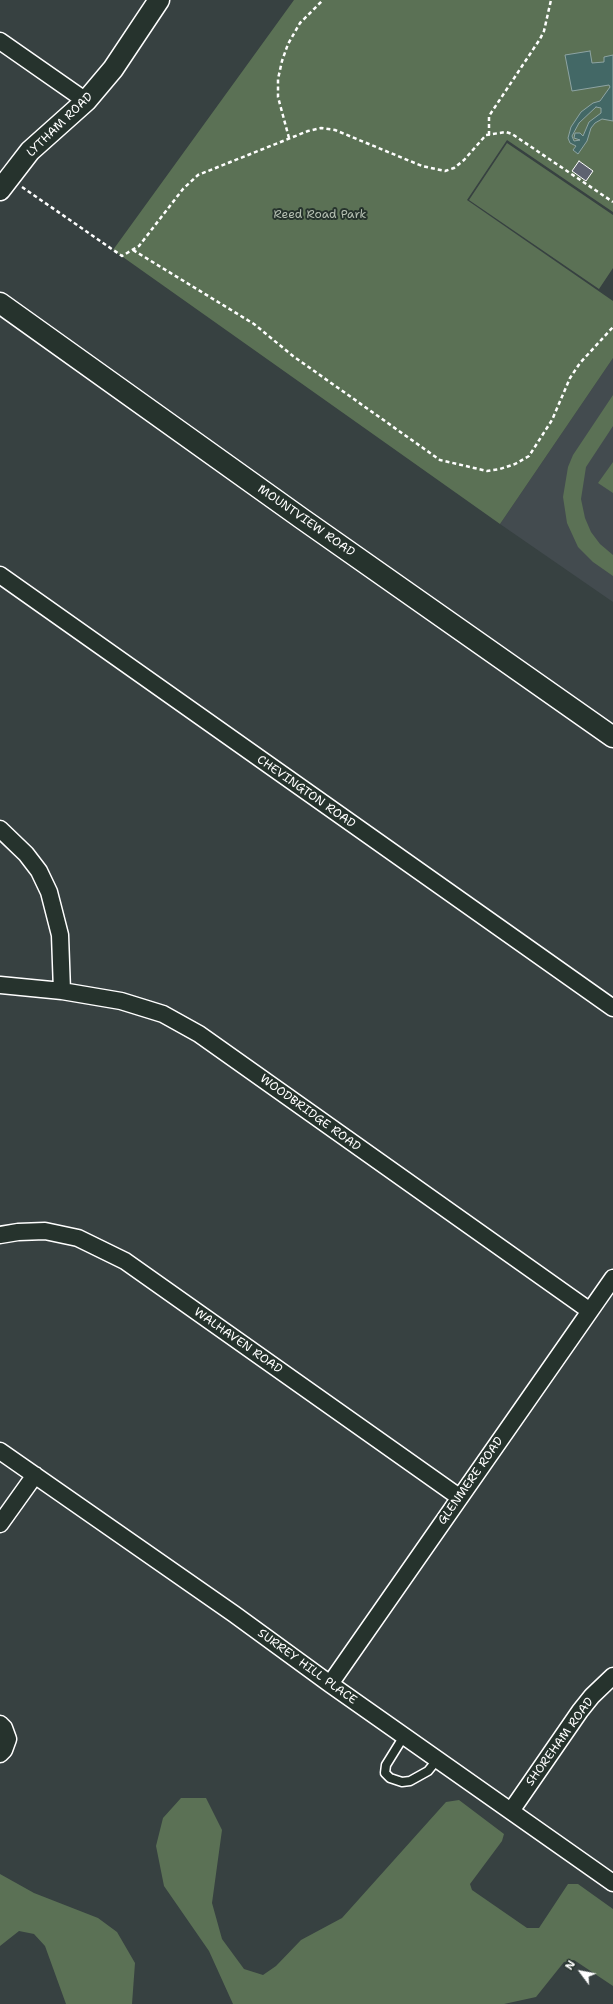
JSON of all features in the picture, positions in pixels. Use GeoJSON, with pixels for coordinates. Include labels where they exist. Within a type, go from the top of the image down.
{"type":"FeatureCollection","features":[{"type":"Feature","properties":{"kind":"street","name":"LYTHAM ROAD"},"geometry":{"type":"LineString","coordinates":[[0,190],[30,151],[86,101],[113,69],[159,0]]}},
{"type":"Feature","properties":{"kind":"street"},"geometry":{"type":"LineString","coordinates":[[0,41],[86,101]]}},
{"type":"Feature","properties":{"kind":"street","name":"MOUNTVIEW ROAD"},"geometry":{"type":"LineString","coordinates":[[0,303],[307,522],[613,737]]}},
{"type":"Feature","properties":{"kind":"street","name":"CHEVINGTON ROAD"},"geometry":{"type":"LineString","coordinates":[[0,575],[613,1008]]}},
{"type":"Feature","properties":{"kind":"street"},"geometry":{"type":"LineString","coordinates":[[0,829],[26,854],[39,871],[50,892],[60,934],[62,991]]}},
{"type":"Feature","properties":{"kind":"street","name":"WOODBRIDGE ROAD"},"geometry":{"type":"LineString","coordinates":[[0,985],[62,991],[121,1001],[163,1014],[199,1034],[590,1311]]}},
{"type":"Feature","properties":{"kind":"street","name":"WALHAVEN ROAD"},"geometry":{"type":"LineString","coordinates":[[0,1235],[18,1232],[45,1231],[78,1238],[125,1261],[459,1497]]}},
{"type":"Feature","properties":{"kind":"street","name":"GLENMERE ROAD"},"geometry":{"type":"LineString","coordinates":[[330,1684],[613,1278]]}},
{"type":"Feature","properties":{"kind":"street","name":"SURREY HILL PLACE"},"geometry":{"type":"LineString","coordinates":[[0,1451],[234,1614],[437,1760],[613,1883]]}},
{"type":"Feature","properties":{"kind":"street"},"geometry":{"type":"LineString","coordinates":[[0,1524],[35,1475]]}},
{"type":"Feature","properties":{"kind":"street","name":"SHOREHAM ROAD"},"geometry":{"type":"LineString","coordinates":[[511,1811],[580,1711],[592,1696],[613,1676]]}},
{"type":"Feature","properties":{"kind":"street"},"geometry":{"type":"LineString","coordinates":[[0,1724],[4,1728],[8,1739],[4,1750],[0,1754]]}},
{"type":"Feature","properties":{"kind":"lane"},"geometry":{"type":"LineString","coordinates":[[404,1736],[386,1765],[385,1773],[390,1778],[402,1782],[410,1781],[428,1771],[437,1760]]}},
{"type":"Feature","properties":{"kind":"path"},"geometry":{"type":"LineString","coordinates":[[289,138],[278,97],[278,79],[282,61],[288,44],[300,23],[323,0]]}},
{"type":"Feature","properties":{"kind":"path"},"geometry":{"type":"LineString","coordinates":[[489,135],[489,116],[540,39],[544,31],[550,0]]}},
{"type":"Feature","properties":{"kind":"path"},"geometry":{"type":"LineString","coordinates":[[19,185],[122,256],[139,246],[183,189],[198,175],[289,138],[321,128],[335,130],[422,166],[445,171],[454,168],[464,160],[480,141],[489,135],[506,132],[512,134],[613,202]]}},
{"type":"Feature","properties":{"kind":"path"},"geometry":{"type":"LineString","coordinates":[[133,250],[254,324],[293,356],[440,460],[487,471],[500,469],[515,464],[529,456],[552,420],[563,391],[570,378],[580,363],[613,327]]}},
{"type":"Feature","properties":{"kind":"shaded area"},"geometry":{"type":"Polygon","coordinates":[[[613,358],[613,602],[500,524],[613,358]]]}},
{"type":"Feature","properties":{"kind":"green space","name":"Reed Road Park"},"geometry":{"type":"Polygon","coordinates":[[[294,0],[613,0],[613,212],[507,140],[467,200],[613,301],[613,358],[500,524],[113,250],[294,0]]]}},
{"type":"Feature","properties":{"kind":"green space"},"geometry":{"type":"Polygon","coordinates":[[[507,143],[613,215],[613,268],[599,289],[469,200],[507,143]]]}},
{"type":"Feature","properties":{"kind":"green space"},"geometry":{"type":"Polygon","coordinates":[[[613,395],[613,426],[586,467],[581,499],[585,518],[591,532],[600,544],[613,555],[613,576],[593,562],[578,547],[567,523],[563,497],[568,467],[573,455],[613,395]]]}},
{"type":"Feature","properties":{"kind":"green space"},"geometry":{"type":"Polygon","coordinates":[[[613,462],[613,493],[598,483],[613,462]]]}},
{"type":"Feature","properties":{"kind":"green space"},"geometry":{"type":"Polygon","coordinates":[[[181,1798],[206,1798],[222,1830],[212,1903],[222,1939],[244,1969],[263,1975],[276,1966],[301,1940],[342,1918],[446,1802],[459,1800],[504,1834],[502,1841],[470,1884],[472,1890],[527,1928],[539,1928],[568,1884],[578,1884],[613,1909],[613,1986],[574,1960],[564,1962],[536,1997],[504,2004],[233,2004],[209,1951],[164,1886],[156,1846],[163,1818],[181,1798]]]}},
{"type":"Feature","properties":{"kind":"green space"},"geometry":{"type":"Polygon","coordinates":[[[0,1874],[34,1893],[98,1918],[117,1932],[135,1963],[132,2004],[66,2004],[45,1946],[34,1934],[19,1931],[0,1946],[0,1874]]]}},
{"type":"Feature","properties":{"kind":"water"},"geometry":{"type":"Polygon","coordinates":[[[590,51],[592,63],[604,62],[604,57],[613,55],[613,121],[602,119],[595,123],[591,128],[587,141],[578,154],[573,150],[576,146],[570,143],[568,138],[571,127],[581,112],[593,103],[600,101],[610,87],[609,85],[572,91],[565,55],[590,51]],[[596,107],[579,123],[572,136],[574,141],[580,140],[574,138],[575,133],[580,133],[583,136],[589,122],[601,113],[601,108],[596,107]]]}},
{"type":"Feature","properties":{"kind":"building"},"geometry":{"type":"Polygon","coordinates":[[[579,161],[593,171],[586,181],[572,171],[579,161]]]}}]}
